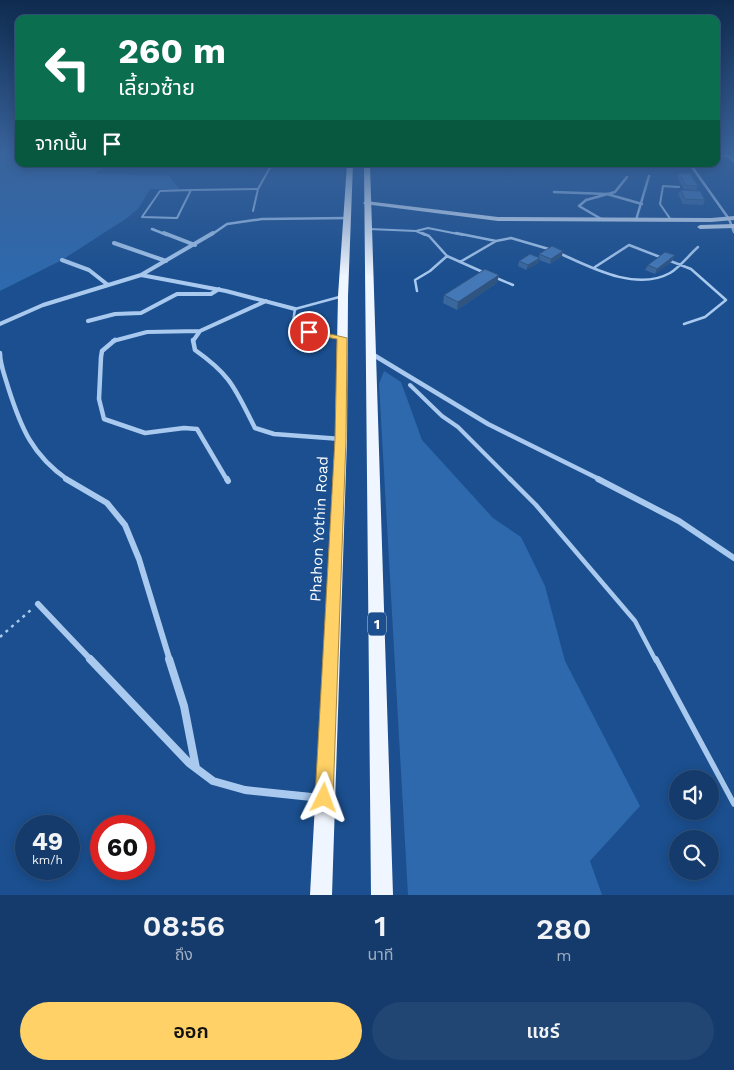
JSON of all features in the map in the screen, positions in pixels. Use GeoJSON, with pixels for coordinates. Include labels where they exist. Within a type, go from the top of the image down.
{"type":"FeatureCollection","features":[{"type":"Feature","properties":{"kind":"main road","name":"Phahon Yothin Road"},"geometry":{"type":"LineString","coordinates":[[321,895],[341,439],[343,296],[349,194]]}},
{"type":"Feature","properties":{"kind":"main road","name":"1"},"geometry":{"type":"LineString","coordinates":[[366,194],[372,354],[382,895]]}},
{"type":"Feature","properties":{"kind":"main road"},"geometry":{"type":"LineString","coordinates":[[366,206],[498,219],[671,220],[731,218]]}},
{"type":"Feature","properties":{"kind":"main road"},"geometry":{"type":"LineString","coordinates":[[366,206],[496,225],[540,227]]}},
{"type":"Feature","properties":{"kind":"main road"},"geometry":{"type":"LineString","coordinates":[[578,227],[733,228]]}},
{"type":"Feature","properties":{"kind":"street"},"geometry":{"type":"LineString","coordinates":[[601,194],[642,204]]}},
{"type":"Feature","properties":{"kind":"street"},"geometry":{"type":"LineString","coordinates":[[604,220],[579,206],[586,200],[607,194]]}},
{"type":"Feature","properties":{"kind":"street"},"geometry":{"type":"LineString","coordinates":[[636,220],[645,194]]}},
{"type":"Feature","properties":{"kind":"street"},"geometry":{"type":"LineString","coordinates":[[713,194],[731,218],[733,228]]}},
{"type":"Feature","properties":{"kind":"street"},"geometry":{"type":"LineString","coordinates":[[0,324],[44,305],[141,275],[195,245],[227,224],[262,218],[348,218]]}},
{"type":"Feature","properties":{"kind":"street"},"geometry":{"type":"LineString","coordinates":[[152,229],[195,245]]}},
{"type":"Feature","properties":{"kind":"street"},"geometry":{"type":"LineString","coordinates":[[114,243],[166,262]]}},
{"type":"Feature","properties":{"kind":"street"},"geometry":{"type":"LineString","coordinates":[[62,260],[89,270],[108,285]]}},
{"type":"Feature","properties":{"kind":"street"},"geometry":{"type":"LineString","coordinates":[[141,275],[157,282],[219,289],[295,309]]}},
{"type":"Feature","properties":{"kind":"street"},"geometry":{"type":"LineString","coordinates":[[88,321],[114,314],[141,313],[177,294],[211,294],[219,289]]}},
{"type":"Feature","properties":{"kind":"street"},"geometry":{"type":"LineString","coordinates":[[228,481],[197,429],[190,427],[151,434],[104,419],[99,409],[102,352],[110,342],[127,336],[158,331],[200,331],[266,301]]}},
{"type":"Feature","properties":{"kind":"street"},"geometry":{"type":"LineString","coordinates":[[0,320],[12,318]]}},
{"type":"Feature","properties":{"kind":"street"},"geometry":{"type":"LineString","coordinates":[[200,331],[194,340],[195,350],[218,366],[231,380],[255,428],[274,434],[341,439]]}},
{"type":"Feature","properties":{"kind":"street"},"geometry":{"type":"LineString","coordinates":[[0,353],[0,362],[26,441],[40,460],[67,480],[99,495],[117,513],[132,538],[144,569],[152,606],[182,699],[196,768]]}},
{"type":"Feature","properties":{"kind":"street"},"geometry":{"type":"LineString","coordinates":[[372,354],[393,364],[448,401],[504,433],[671,516],[734,558]]}},
{"type":"Feature","properties":{"kind":"street"},"geometry":{"type":"LineString","coordinates":[[38,604],[196,768],[212,781],[245,790],[324,798]]}},
{"type":"Feature","properties":{"kind":"lane"},"geometry":{"type":"LineString","coordinates":[[157,194],[142,217],[177,218],[190,194]]}},
{"type":"Feature","properties":{"kind":"lane"},"geometry":{"type":"LineString","coordinates":[[253,211],[257,194]]}},
{"type":"Feature","properties":{"kind":"lane"},"geometry":{"type":"LineString","coordinates":[[662,194],[660,204],[671,220]]}},
{"type":"Feature","properties":{"kind":"lane"},"geometry":{"type":"LineString","coordinates":[[366,229],[416,230],[428,228],[496,241]]}},
{"type":"Feature","properties":{"kind":"lane"},"geometry":{"type":"LineString","coordinates":[[416,230],[429,236],[447,256],[513,285]]}},
{"type":"Feature","properties":{"kind":"lane"},"geometry":{"type":"LineString","coordinates":[[460,262],[496,241],[511,238],[521,239],[618,276],[652,280],[669,274],[698,247]]}},
{"type":"Feature","properties":{"kind":"lane"},"geometry":{"type":"LineString","coordinates":[[596,267],[629,245],[692,269],[704,282],[726,300],[705,317],[684,324]]}},
{"type":"Feature","properties":{"kind":"lane"},"geometry":{"type":"LineString","coordinates":[[417,291],[415,280],[430,271],[447,256]]}},
{"type":"Feature","properties":{"kind":"lane"},"geometry":{"type":"LineString","coordinates":[[342,338],[292,329],[295,309],[343,296]]}},
{"type":"Feature","properties":{"kind":"lane"},"geometry":{"type":"LineString","coordinates":[[410,385],[435,410],[458,427],[536,505],[635,621],[734,804]]}},
{"type":"Feature","properties":{"kind":"path"},"geometry":{"type":"LineString","coordinates":[[0,637],[38,604]]}},
{"type":"Feature","properties":{"kind":"shaded area"},"geometry":{"type":"Polygon","coordinates":[[[0,194],[147,194],[139,208],[127,218],[62,260],[0,291],[0,194]]]}},
{"type":"Feature","properties":{"kind":"shaded area"},"geometry":{"type":"Polygon","coordinates":[[[384,371],[401,382],[422,440],[493,518],[521,537],[545,586],[565,661],[640,806],[590,861],[602,895],[408,895],[379,384],[384,371]]]}},
{"type":"Feature","properties":{"kind":"building"},"geometry":{"type":"Polygon","coordinates":[[[683,194],[702,194],[705,200],[685,199],[683,194]]]}},
{"type":"Feature","properties":{"kind":"building"},"geometry":{"type":"Polygon","coordinates":[[[552,246],[563,251],[551,259],[539,254],[552,246]]]}},
{"type":"Feature","properties":{"kind":"building"},"geometry":{"type":"Polygon","coordinates":[[[665,252],[675,255],[657,269],[648,265],[665,252]]]}},
{"type":"Feature","properties":{"kind":"building"},"geometry":{"type":"Polygon","coordinates":[[[530,254],[540,258],[528,265],[519,261],[530,254]]]}},
{"type":"Feature","properties":{"kind":"building"},"geometry":{"type":"Polygon","coordinates":[[[485,269],[499,275],[458,302],[444,295],[485,269]]]}},
{"type":"Feature","properties":{"kind":"route"},"geometry":{"type":"LineString","coordinates":[[309,332],[342,338],[341,439],[324,798]]}}]}
